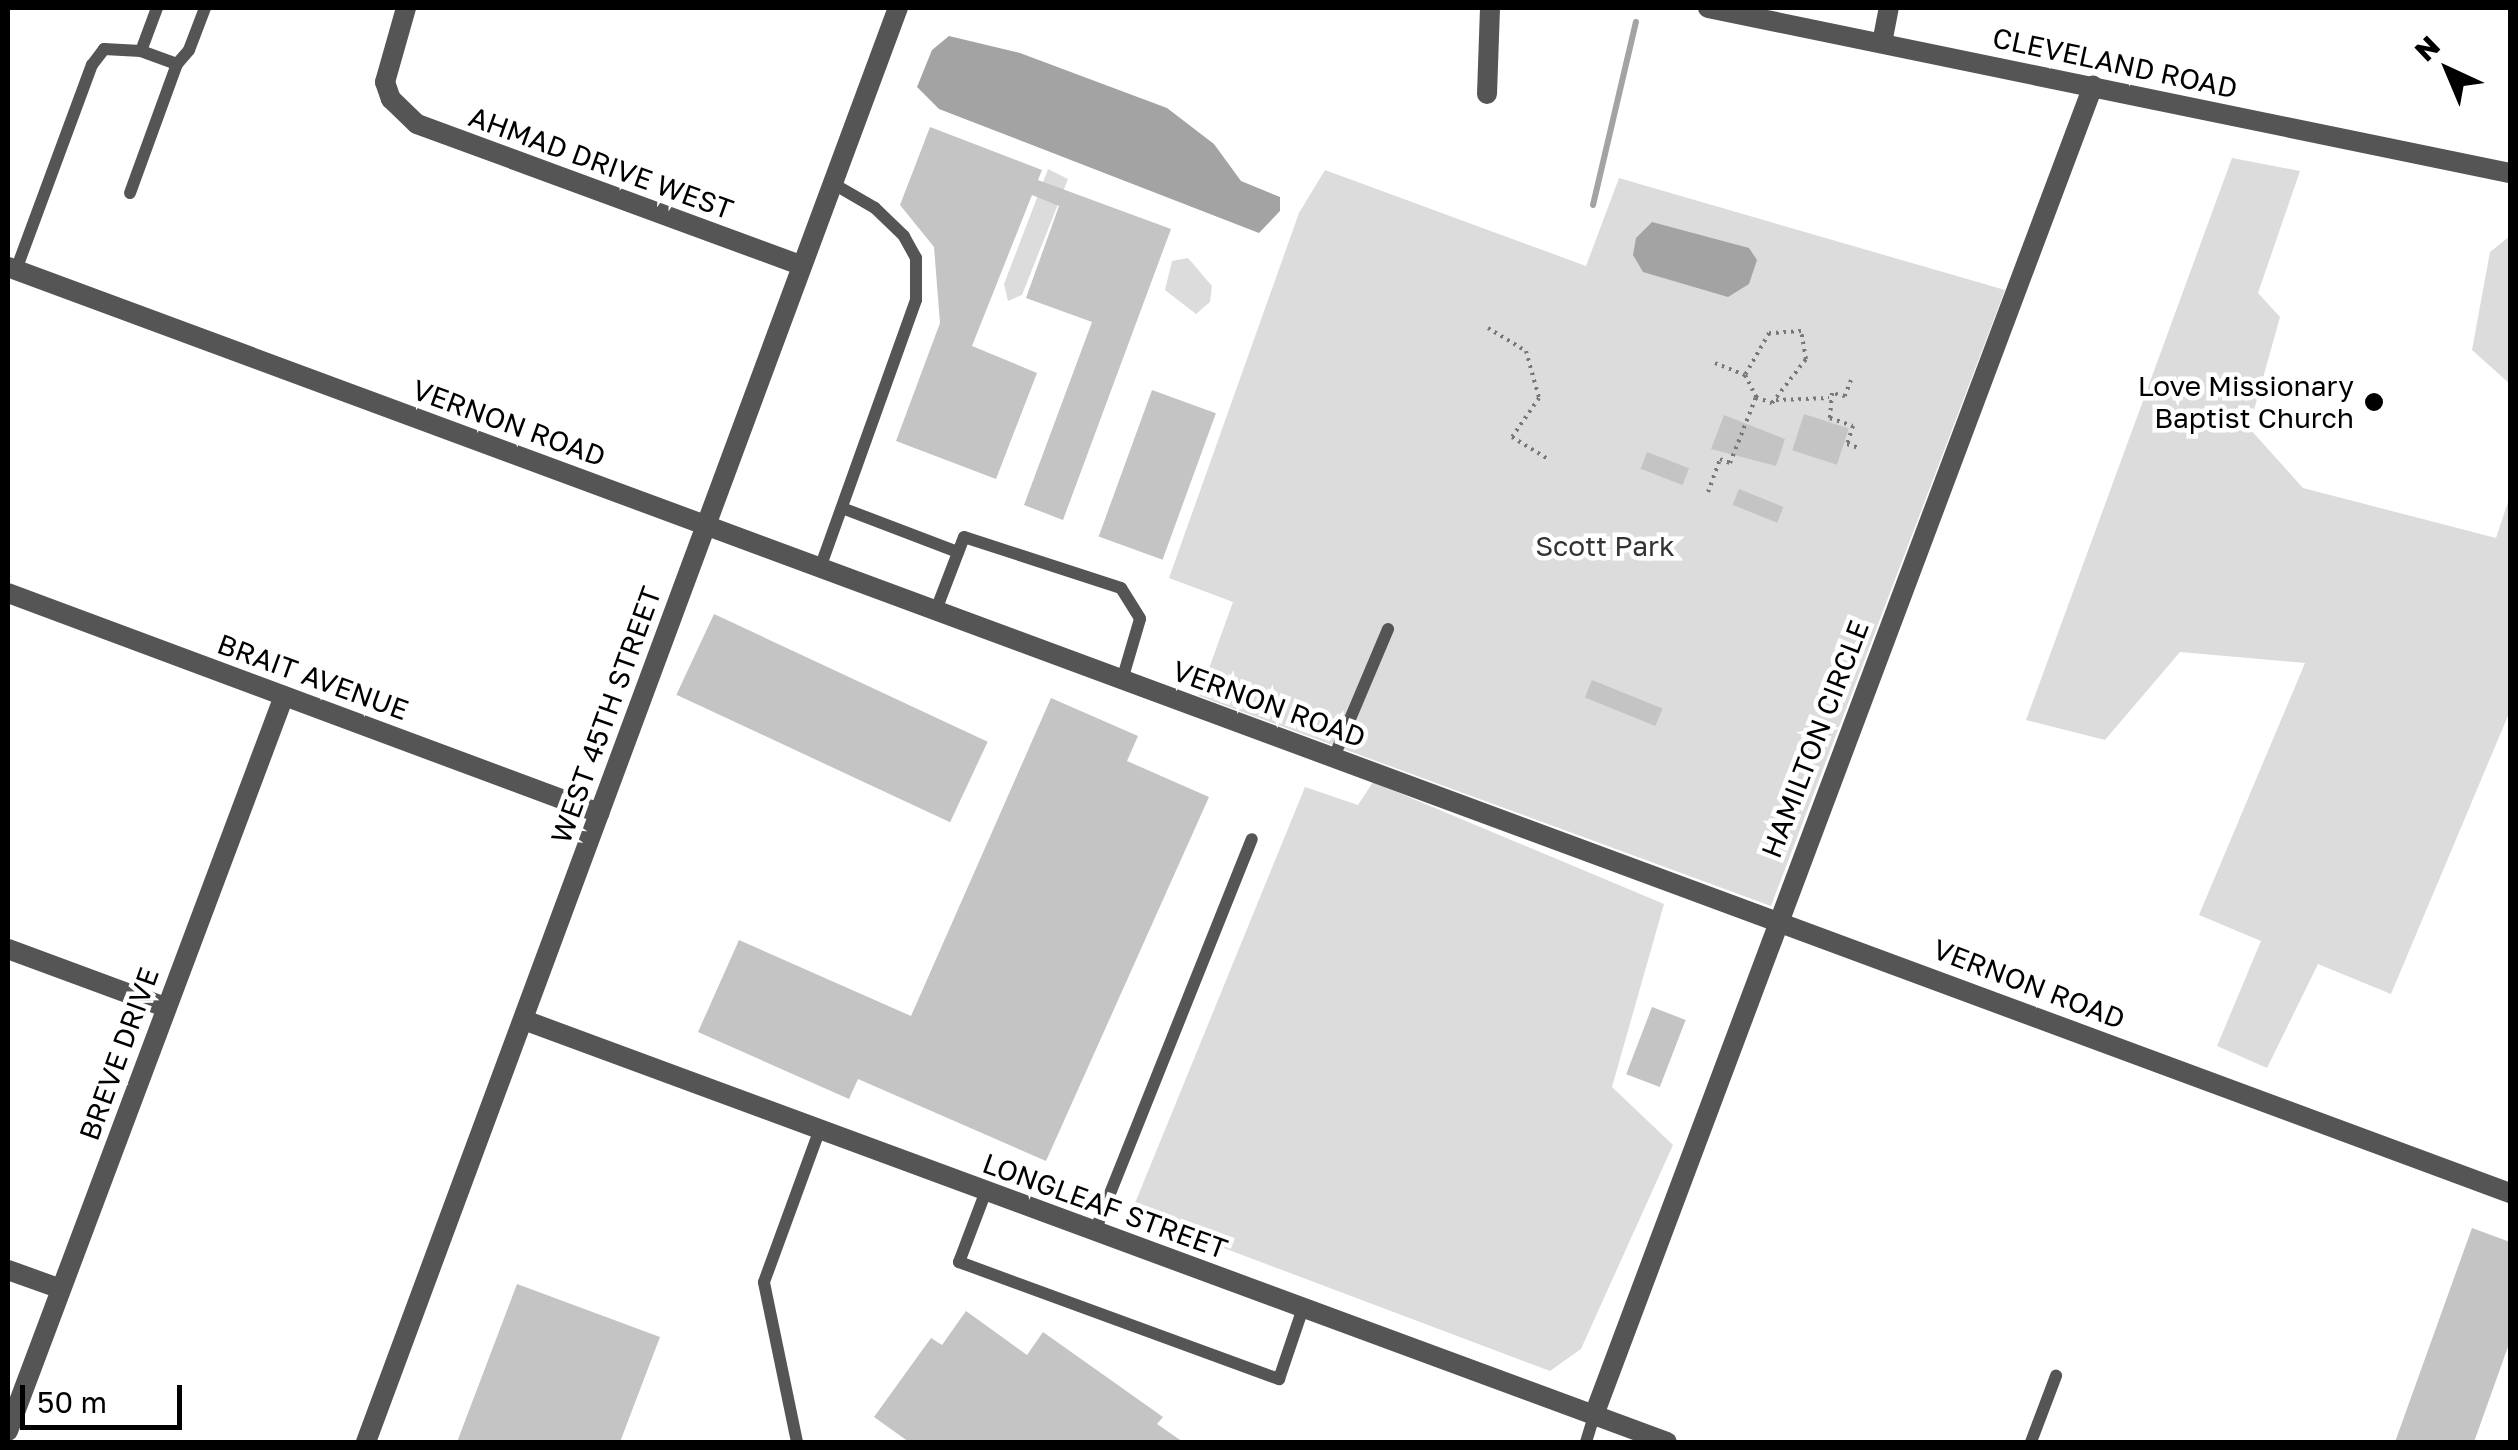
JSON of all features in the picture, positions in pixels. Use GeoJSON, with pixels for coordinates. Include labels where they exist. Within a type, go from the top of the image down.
{"type":"FeatureCollection","features":[{"type":"Feature","properties":{"kind":"street","name":"AHMAD DRIVE WEST"},"geometry":{"type":"LineString","coordinates":[[406,8],[386,63],[391,100],[417,124],[800,266]]}},
{"type":"Feature","properties":{"kind":"street","name":"WEST 45TH STREET"},"geometry":{"type":"LineString","coordinates":[[366,1442],[898,8]]}},
{"type":"Feature","properties":{"kind":"street"},"geometry":{"type":"LineString","coordinates":[[1487,94],[1490,8]]}},
{"type":"Feature","properties":{"kind":"street","name":"CLEVELAND ROAD"},"geometry":{"type":"LineString","coordinates":[[1708,8],[2510,173]]}},
{"type":"Feature","properties":{"kind":"street"},"geometry":{"type":"LineString","coordinates":[[1882,42],[1889,8]]}},
{"type":"Feature","properties":{"kind":"street","name":"HAMILTON CIRCLE"},"geometry":{"type":"LineString","coordinates":[[1594,1415],[1777,919],[2093,86]]}},
{"type":"Feature","properties":{"kind":"street","name":"VERNON ROAD"},"geometry":{"type":"LineString","coordinates":[[12,269],[2510,1193]]}},
{"type":"Feature","properties":{"kind":"street","name":"BRAIT AVENUE"},"geometry":{"type":"LineString","coordinates":[[8,593],[599,813]]}},
{"type":"Feature","properties":{"kind":"street","name":"BREVE DRIVE"},"geometry":{"type":"LineString","coordinates":[[8,1431],[284,696]]}},
{"type":"Feature","properties":{"kind":"street"},"geometry":{"type":"LineString","coordinates":[[8,949],[165,1008]]}},
{"type":"Feature","properties":{"kind":"street","name":"LONGLEAF STREET"},"geometry":{"type":"LineString","coordinates":[[524,1020],[1667,1442]]}},
{"type":"Feature","properties":{"kind":"street"},"geometry":{"type":"LineString","coordinates":[[8,1270],[62,1289]]}},
{"type":"Feature","properties":{"kind":"lane"},"geometry":{"type":"LineString","coordinates":[[141,51],[157,8]]}},
{"type":"Feature","properties":{"kind":"lane"},"geometry":{"type":"LineString","coordinates":[[130,193],[176,64],[190,50],[204,8]]}},
{"type":"Feature","properties":{"kind":"lane"},"geometry":{"type":"LineString","coordinates":[[12,269],[92,65],[104,49],[141,51],[176,64]]}},
{"type":"Feature","properties":{"kind":"lane"},"geometry":{"type":"LineString","coordinates":[[820,568],[916,300],[916,258],[875,208],[832,183]]}},
{"type":"Feature","properties":{"kind":"lane"},"geometry":{"type":"LineString","coordinates":[[842,508],[958,552]]}},
{"type":"Feature","properties":{"kind":"lane"},"geometry":{"type":"LineString","coordinates":[[936,610],[964,537],[1120,588],[1140,620],[1122,680]]}},
{"type":"Feature","properties":{"kind":"lane"},"geometry":{"type":"LineString","coordinates":[[1334,757],[1388,629]]}},
{"type":"Feature","properties":{"kind":"lane"},"geometry":{"type":"LineString","coordinates":[[1096,1232],[1252,839]]}},
{"type":"Feature","properties":{"kind":"lane"},"geometry":{"type":"LineString","coordinates":[[797,1442],[764,1282],[820,1129]]}},
{"type":"Feature","properties":{"kind":"lane"},"geometry":{"type":"LineString","coordinates":[[986,1191],[959,1262],[1278,1379],[1304,1308]]}},
{"type":"Feature","properties":{"kind":"lane"},"geometry":{"type":"LineString","coordinates":[[2031,1442],[2056,1376]]}},
{"type":"Feature","properties":{"kind":"lane"},"geometry":{"type":"LineString","coordinates":[[1586,1442],[1594,1415]]}},
{"type":"Feature","properties":{"kind":"path"},"geometry":{"type":"LineString","coordinates":[[1488,328],[1526,351],[1539,398],[1512,437],[1548,459]]}},
{"type":"Feature","properties":{"kind":"path"},"geometry":{"type":"LineString","coordinates":[[1745,374],[1769,333],[1801,331],[1806,359],[1776,400]]}},
{"type":"Feature","properties":{"kind":"path"},"geometry":{"type":"LineString","coordinates":[[1708,492],[1720,459],[1730,463],[1756,398],[1745,374],[1714,363]]}},
{"type":"Feature","properties":{"kind":"path"},"geometry":{"type":"LineString","coordinates":[[1850,380],[1845,396],[1832,393],[1830,418],[1853,426],[1847,444],[1859,448]]}},
{"type":"Feature","properties":{"kind":"path"},"geometry":{"type":"LineString","coordinates":[[1756,398],[1830,398]]}},
{"type":"Feature","properties":{"kind":"green space"},"geometry":{"type":"Polygon","coordinates":[[[2232,158],[2300,171],[2258,293],[2280,317],[2249,428],[2303,488],[2496,538],[2510,496],[2510,711],[2391,994],[2318,964],[2267,1068],[2217,1046],[2261,941],[2199,915],[2305,663],[2180,652],[2105,740],[2026,720],[2232,158]]]}},
{"type":"Feature","properties":{"kind":"green space"},"geometry":{"type":"Polygon","coordinates":[[[1048,169],[1068,179],[1022,295],[1008,301],[1004,284],[1048,169]]]}},
{"type":"Feature","properties":{"kind":"green space","name":"Scott Park"},"geometry":{"type":"Polygon","coordinates":[[[1325,170],[1586,266],[1619,178],[2005,290],[1771,906],[1199,696],[1233,602],[1169,578],[1299,213],[1325,170]]]}},
{"type":"Feature","properties":{"kind":"green space"},"geometry":{"type":"Polygon","coordinates":[[[2510,236],[2510,384],[2472,350],[2490,252],[2510,236]]]}},
{"type":"Feature","properties":{"kind":"green space"},"geometry":{"type":"Polygon","coordinates":[[[1188,258],[1212,286],[1210,302],[1196,314],[1165,290],[1172,261],[1188,258]]]}},
{"type":"Feature","properties":{"kind":"green space"},"geometry":{"type":"Polygon","coordinates":[[[1373,782],[1664,904],[1612,1087],[1673,1145],[1581,1349],[1550,1371],[1131,1213],[1305,787],[1358,805],[1373,782]]]}},
{"type":"Feature","properties":{"kind":"shaded area"},"geometry":{"type":"Polygon","coordinates":[[[949,36],[1020,53],[1167,108],[1214,144],[1241,181],[1280,197],[1280,211],[1259,233],[939,109],[917,87],[932,50],[949,36]]]}},
{"type":"Feature","properties":{"kind":"shaded area"},"geometry":{"type":"Polygon","coordinates":[[[1652,222],[1749,248],[1757,260],[1749,284],[1728,297],[1643,272],[1633,255],[1636,238],[1652,222]]]}},
{"type":"Feature","properties":{"kind":"building"},"geometry":{"type":"Polygon","coordinates":[[[930,127],[1042,170],[1038,180],[1171,229],[1063,520],[1024,505],[1092,322],[1026,298],[1059,206],[1032,195],[972,346],[1037,373],[996,479],[896,441],[940,323],[934,247],[900,205],[930,127]]]}},
{"type":"Feature","properties":{"kind":"building"},"geometry":{"type":"Polygon","coordinates":[[[1152,390],[1216,413],[1163,560],[1099,537],[1152,390]]]}},
{"type":"Feature","properties":{"kind":"building"},"geometry":{"type":"Polygon","coordinates":[[[1804,414],[1849,429],[1837,465],[1792,450],[1804,414]]]}},
{"type":"Feature","properties":{"kind":"building"},"geometry":{"type":"Polygon","coordinates":[[[1724,415],[1785,439],[1776,466],[1711,449],[1724,415]]]}},
{"type":"Feature","properties":{"kind":"building"},"geometry":{"type":"Polygon","coordinates":[[[1647,452],[1689,468],[1683,485],[1641,469],[1647,452]]]}},
{"type":"Feature","properties":{"kind":"building"},"geometry":{"type":"Polygon","coordinates":[[[1739,489],[1784,507],[1777,523],[1733,505],[1739,489]]]}},
{"type":"Feature","properties":{"kind":"building"},"geometry":{"type":"Polygon","coordinates":[[[714,614],[988,742],[950,822],[676,695],[714,614]]]}},
{"type":"Feature","properties":{"kind":"building"},"geometry":{"type":"Polygon","coordinates":[[[1592,680],[1662,708],[1655,726],[1585,698],[1592,680]]]}},
{"type":"Feature","properties":{"kind":"building"},"geometry":{"type":"Polygon","coordinates":[[[1051,698],[1138,736],[1127,761],[1209,797],[1046,1161],[858,1079],[849,1099],[698,1032],[739,940],[911,1016],[1051,698]]]}},
{"type":"Feature","properties":{"kind":"building"},"geometry":{"type":"Polygon","coordinates":[[[1652,1007],[1686,1020],[1660,1087],[1626,1074],[1652,1007]]]}},
{"type":"Feature","properties":{"kind":"building"},"geometry":{"type":"Polygon","coordinates":[[[2472,1228],[2510,1242],[2510,1341],[2474,1442],[2395,1442],[2472,1228]]]}},
{"type":"Feature","properties":{"kind":"building"},"geometry":{"type":"Polygon","coordinates":[[[517,1284],[660,1337],[620,1442],[457,1442],[517,1284]]]}},
{"type":"Feature","properties":{"kind":"building"},"geometry":{"type":"Polygon","coordinates":[[[966,1311],[1027,1355],[1043,1332],[1163,1417],[1157,1424],[1183,1442],[909,1442],[874,1417],[931,1338],[942,1345],[966,1311]]]}},
{"type":"Feature","properties":{"kind":"waterway"},"geometry":{"type":"LineString","coordinates":[[1593,205],[1636,22]]}},
{"type":"Feature","properties":{"kind":"place","name":"Love Missionary Baptist Church"},"geometry":{"type":"Point","coordinates":[2374,402]}}]}
